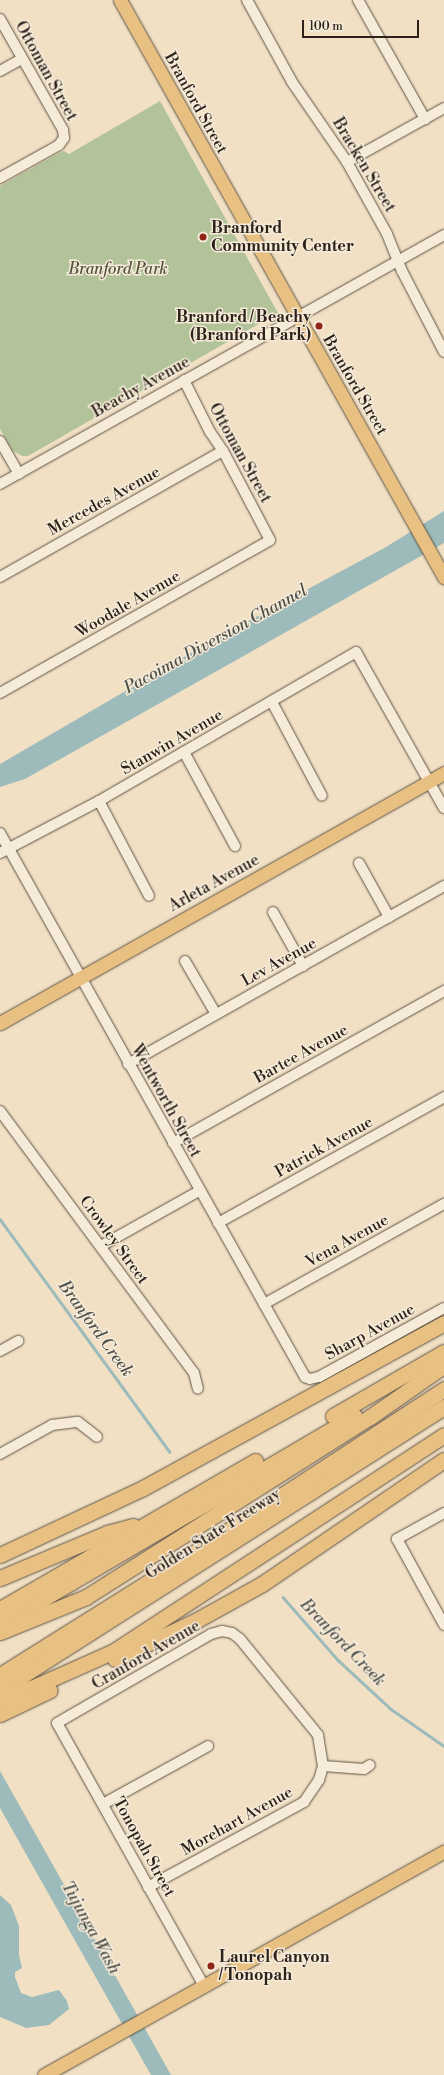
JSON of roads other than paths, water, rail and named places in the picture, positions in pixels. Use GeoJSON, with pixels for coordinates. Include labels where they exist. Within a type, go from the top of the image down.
{"type":"FeatureCollection","features":[{"type":"Feature","properties":{"kind":"highway"},"geometry":{"type":"LineString","coordinates":[[0,1554],[143,1488],[444,1323]]}},
{"type":"Feature","properties":{"kind":"highway"},"geometry":{"type":"LineString","coordinates":[[0,1609],[150,1522],[444,1361]]}},
{"type":"Feature","properties":{"kind":"highway"},"geometry":{"type":"LineString","coordinates":[[0,1624],[444,1361]]}},
{"type":"Feature","properties":{"kind":"highway"},"geometry":{"type":"LineString","coordinates":[[0,1632],[86,1597],[370,1417],[444,1361]]}},
{"type":"Feature","properties":{"kind":"highway"},"geometry":{"type":"LineString","coordinates":[[0,1643],[90,1605],[376,1423],[444,1384]]}},
{"type":"Feature","properties":{"kind":"highway"},"geometry":{"type":"LineString","coordinates":[[0,1675],[180,1562],[444,1389]]}},
{"type":"Feature","properties":{"kind":"highway","name":"Golden State Freeway"},"geometry":{"type":"LineString","coordinates":[[0,1690],[444,1408]]}},
{"type":"Feature","properties":{"kind":"highway"},"geometry":{"type":"LineString","coordinates":[[0,1698],[31,1688],[114,1651],[444,1436]]}},
{"type":"Feature","properties":{"kind":"highway"},"geometry":{"type":"LineString","coordinates":[[0,1714],[176,1630],[262,1584],[444,1460]]}},
{"type":"Feature","properties":{"kind":"highway"},"geometry":{"type":"LineString","coordinates":[[0,1578],[107,1533],[150,1522]]}},
{"type":"Feature","properties":{"kind":"main road","name":"Branford Street"},"geometry":{"type":"LineString","coordinates":[[120,0],[444,577]]}},
{"type":"Feature","properties":{"kind":"main road","name":"Arleta Avenue"},"geometry":{"type":"LineString","coordinates":[[0,1023],[444,773]]}},
{"type":"Feature","properties":{"kind":"main road"},"geometry":{"type":"LineString","coordinates":[[44,2075],[444,1851]]}},
{"type":"Feature","properties":{"kind":"street","name":"Bracken Street"},"geometry":{"type":"LineString","coordinates":[[247,0],[292,82],[347,162],[387,234],[398,261],[444,352]]}},
{"type":"Feature","properties":{"kind":"street"},"geometry":{"type":"LineString","coordinates":[[358,0],[425,119]]}},
{"type":"Feature","properties":{"kind":"street","name":"Ottoman Street"},"geometry":{"type":"LineString","coordinates":[[0,19],[63,130],[64,138],[59,145],[0,178]]}},
{"type":"Feature","properties":{"kind":"street"},"geometry":{"type":"LineString","coordinates":[[0,72],[22,59]]}},
{"type":"Feature","properties":{"kind":"street"},"geometry":{"type":"LineString","coordinates":[[347,162],[444,108]]}},
{"type":"Feature","properties":{"kind":"street","name":"Beachy Avenue"},"geometry":{"type":"LineString","coordinates":[[0,484],[444,235]]}},
{"type":"Feature","properties":{"kind":"street","name":"Ottoman Street"},"geometry":{"type":"LineString","coordinates":[[184,380],[210,432],[223,451],[270,540]]}},
{"type":"Feature","properties":{"kind":"street"},"geometry":{"type":"LineString","coordinates":[[0,441],[19,474]]}},
{"type":"Feature","properties":{"kind":"street","name":"Mercedes Avenue"},"geometry":{"type":"LineString","coordinates":[[0,577],[223,451]]}},
{"type":"Feature","properties":{"kind":"street","name":"Woodale Avenue"},"geometry":{"type":"LineString","coordinates":[[0,693],[270,540]]}},
{"type":"Feature","properties":{"kind":"street","name":"Stanwin Avenue"},"geometry":{"type":"LineString","coordinates":[[4,851],[99,801],[356,652],[429,781]]}},
{"type":"Feature","properties":{"kind":"street"},"geometry":{"type":"LineString","coordinates":[[272,702],[322,796]]}},
{"type":"Feature","properties":{"kind":"street"},"geometry":{"type":"LineString","coordinates":[[184,752],[235,846]]}},
{"type":"Feature","properties":{"kind":"street"},"geometry":{"type":"LineString","coordinates":[[429,781],[444,808]]}},
{"type":"Feature","properties":{"kind":"street"},"geometry":{"type":"LineString","coordinates":[[99,801],[149,896]]}},
{"type":"Feature","properties":{"kind":"street","name":"Wentworth Street"},"geometry":{"type":"LineString","coordinates":[[0,833],[4,851],[80,978],[302,1374],[310,1380]]}},
{"type":"Feature","properties":{"kind":"street"},"geometry":{"type":"LineString","coordinates":[[359,863],[389,917]]}},
{"type":"Feature","properties":{"kind":"street","name":"Lev Avenue"},"geometry":{"type":"LineString","coordinates":[[128,1064],[444,886]]}},
{"type":"Feature","properties":{"kind":"street"},"geometry":{"type":"LineString","coordinates":[[273,912],[303,966]]}},
{"type":"Feature","properties":{"kind":"street"},"geometry":{"type":"LineString","coordinates":[[185,961],[216,1014]]}},
{"type":"Feature","properties":{"kind":"street","name":"Bartee Avenue"},"geometry":{"type":"LineString","coordinates":[[173,1143],[444,991]]}},
{"type":"Feature","properties":{"kind":"street","name":"Patrick Avenue"},"geometry":{"type":"LineString","coordinates":[[218,1223],[444,1097]]}},
{"type":"Feature","properties":{"kind":"street","name":"Crowley Street"},"geometry":{"type":"LineString","coordinates":[[0,1111],[194,1374],[198,1389]]}},
{"type":"Feature","properties":{"kind":"street"},"geometry":{"type":"LineString","coordinates":[[100,1246],[199,1191]]}},
{"type":"Feature","properties":{"kind":"street","name":"Vena Avenue"},"geometry":{"type":"LineString","coordinates":[[264,1304],[444,1204]]}},
{"type":"Feature","properties":{"kind":"street","name":"Sharp Avenue"},"geometry":{"type":"LineString","coordinates":[[310,1380],[319,1378],[444,1308]]}},
{"type":"Feature","properties":{"kind":"street"},"geometry":{"type":"LineString","coordinates":[[0,1351],[18,1341]]}},
{"type":"Feature","properties":{"kind":"street"},"geometry":{"type":"LineString","coordinates":[[0,1454],[52,1425],[78,1422],[97,1437]]}},
{"type":"Feature","properties":{"kind":"street"},"geometry":{"type":"LineString","coordinates":[[444,1513],[396,1539],[444,1625]]}},
{"type":"Feature","properties":{"kind":"street","name":"Cranford Avenue"},"geometry":{"type":"LineString","coordinates":[[57,1723],[211,1634],[222,1631],[232,1633],[240,1638],[318,1735],[323,1766]]}},
{"type":"Feature","properties":{"kind":"street","name":"Tonopah Street"},"geometry":{"type":"LineString","coordinates":[[57,1723],[204,1986]]}},
{"type":"Feature","properties":{"kind":"street"},"geometry":{"type":"LineString","coordinates":[[103,1804],[208,1746]]}},
{"type":"Feature","properties":{"kind":"street"},"geometry":{"type":"LineString","coordinates":[[323,1766],[364,1769],[370,1765]]}},
{"type":"Feature","properties":{"kind":"street","name":"Morehart Avenue"},"geometry":{"type":"LineString","coordinates":[[148,1887],[304,1802],[320,1780],[323,1766]]}},
{"type":"Feature","properties":{"kind":"water","name":"Pacoima Diversion Channel"},"geometry":{"type":"Polygon","coordinates":[[[444,511],[444,543],[25,779],[0,787],[0,764],[215,639],[386,547],[444,511]]]}},
{"type":"Feature","properties":{"kind":"water"},"geometry":{"type":"Polygon","coordinates":[[[0,1771],[171,2075],[151,2075],[0,1808],[0,1771]]]}},
{"type":"Feature","properties":{"kind":"water"},"geometry":{"type":"Polygon","coordinates":[[[0,1895],[11,1905],[19,1926],[19,1955],[22,1968],[15,1972],[15,1977],[21,1993],[32,1997],[59,1990],[67,2001],[69,2009],[49,2025],[26,2028],[0,2017],[0,1895]]]}},
{"type":"Feature","properties":{"kind":"waterway","name":"Branford Creek"},"geometry":{"type":"LineString","coordinates":[[0,1219],[170,1452]]}},
{"type":"Feature","properties":{"kind":"waterway","name":"Branford Creek"},"geometry":{"type":"LineString","coordinates":[[283,1597],[338,1660],[391,1709],[444,1746]]}},
{"type":"Feature","properties":{"kind":"place","name":"Branford Community Center"},"geometry":{"type":"Point","coordinates":[203,237]}},
{"type":"Feature","properties":{"kind":"place","name":"Branford / Beachy (Branford Park)"},"geometry":{"type":"Point","coordinates":[319,326]}},
{"type":"Feature","properties":{"kind":"place","name":"Laurel Canyon / Tonopah"},"geometry":{"type":"Point","coordinates":[211,1966]}},
{"type":"Feature","properties":{"kind":"park label","name":"Branford Park"},"geometry":{"type":"Point","coordinates":[118,269]}},
{"type":"Feature","properties":{"kind":"water label","name":"Tujunga Wash"},"geometry":{"type":"Point","coordinates":[90,1928]}}]}
